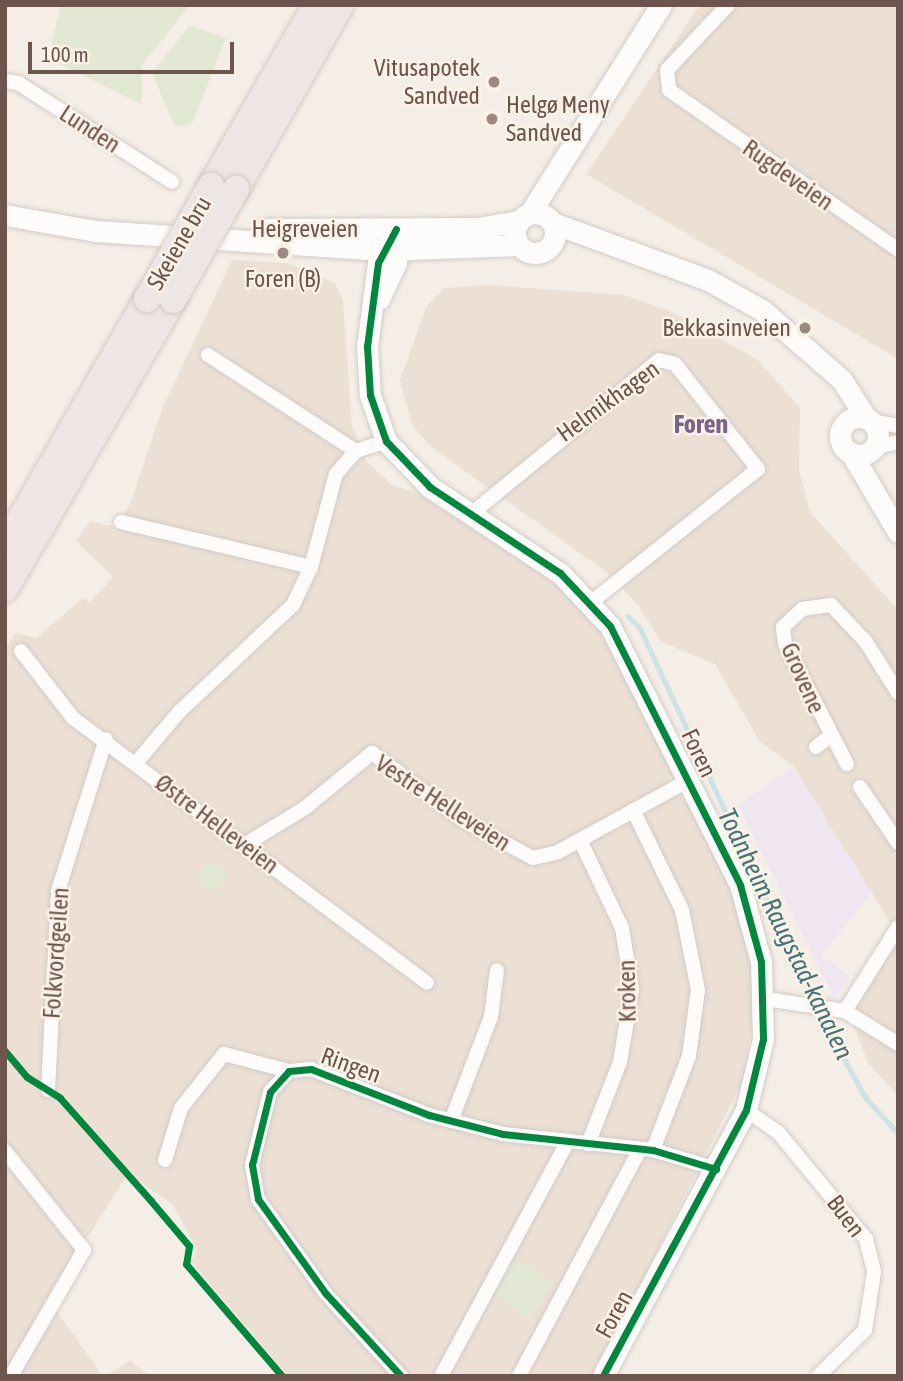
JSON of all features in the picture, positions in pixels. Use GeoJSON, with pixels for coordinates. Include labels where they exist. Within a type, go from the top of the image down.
{"type":"FeatureCollection","features":[{"type":"Feature","properties":{"kind":"highway"},"geometry":{"type":"LineString","coordinates":[[224,187],[316,5]]}},
{"type":"Feature","properties":{"kind":"highway"},"geometry":{"type":"LineString","coordinates":[[224,187],[341,5]]}},
{"type":"Feature","properties":{"kind":"highway","name":"Skeiene bru"},"geometry":{"type":"LineString","coordinates":[[5,546],[147,299],[224,187]]}},
{"type":"Feature","properties":{"kind":"highway","name":"Skeiene bru"},"geometry":{"type":"LineString","coordinates":[[5,589],[173,300],[224,187]]}},
{"type":"Feature","properties":{"kind":"main road"},"geometry":{"type":"LineString","coordinates":[[518,245],[538,219],[573,141],[661,5]]}},
{"type":"Feature","properties":{"kind":"main road","name":"Heigreveien"},"geometry":{"type":"LineString","coordinates":[[5,215],[96,231],[393,243],[518,245],[534,254],[550,247],[633,254]]}},
{"type":"Feature","properties":{"kind":"main road"},"geometry":{"type":"LineString","coordinates":[[538,219],[550,247]]}},
{"type":"Feature","properties":{"kind":"main road","name":"Heigreveien"},"geometry":{"type":"LineString","coordinates":[[393,243],[538,219],[633,254],[736,295],[784,327],[828,369],[869,420]]}},
{"type":"Feature","properties":{"kind":"main road","name":"Foren"},"geometry":{"type":"LineString","coordinates":[[393,243],[378,301],[367,377],[386,441],[415,475],[560,573],[590,603],[630,655],[691,779],[753,921],[766,999],[746,1110],[603,1376]]}},
{"type":"Feature","properties":{"kind":"main road"},"geometry":{"type":"LineString","coordinates":[[828,369],[843,425],[841,441],[851,453],[898,532]]}},
{"type":"Feature","properties":{"kind":"main road"},"geometry":{"type":"LineString","coordinates":[[843,425],[869,420],[878,435],[873,449],[886,511]]}},
{"type":"Feature","properties":{"kind":"main road"},"geometry":{"type":"LineString","coordinates":[[851,453],[873,449]]}},
{"type":"Feature","properties":{"kind":"street","name":"Rugdeveien"},"geometry":{"type":"LineString","coordinates":[[728,5],[667,70],[663,80],[679,100],[898,250]]}},
{"type":"Feature","properties":{"kind":"street","name":"Lunden"},"geometry":{"type":"LineString","coordinates":[[5,81],[18,83],[172,182]]}},
{"type":"Feature","properties":{"kind":"street"},"geometry":{"type":"LineString","coordinates":[[208,355],[356,451]]}},
{"type":"Feature","properties":{"kind":"street","name":"Helmikhagen"},"geometry":{"type":"LineString","coordinates":[[471,514],[659,360],[675,364],[758,469],[590,603]]}},
{"type":"Feature","properties":{"kind":"street"},"geometry":{"type":"LineString","coordinates":[[869,420],[898,426]]}},
{"type":"Feature","properties":{"kind":"street"},"geometry":{"type":"LineString","coordinates":[[136,763],[179,712],[293,605],[311,567],[336,474],[356,451],[386,441]]}},
{"type":"Feature","properties":{"kind":"street"},"geometry":{"type":"LineString","coordinates":[[873,449],[898,442]]}},
{"type":"Feature","properties":{"kind":"street"},"geometry":{"type":"LineString","coordinates":[[121,522],[311,567]]}},
{"type":"Feature","properties":{"kind":"street","name":"Grovene"},"geometry":{"type":"LineString","coordinates":[[847,764],[830,736],[785,644],[783,627],[802,609],[831,605],[866,642],[898,693]]}},
{"type":"Feature","properties":{"kind":"street","name":"Østre Helleveien"},"geometry":{"type":"LineString","coordinates":[[21,651],[61,708],[246,844],[427,983]]}},
{"type":"Feature","properties":{"kind":"street"},"geometry":{"type":"LineString","coordinates":[[816,747],[830,736]]}},
{"type":"Feature","properties":{"kind":"street","name":"Folkvordgeilen"},"geometry":{"type":"LineString","coordinates":[[48,1090],[58,891],[106,739]]}},
{"type":"Feature","properties":{"kind":"street","name":"Vestre Helleveien"},"geometry":{"type":"LineString","coordinates":[[246,844],[305,808],[372,753],[514,851],[548,856],[691,779]]}},
{"type":"Feature","properties":{"kind":"street"},"geometry":{"type":"LineString","coordinates":[[860,787],[898,843]]}},
{"type":"Feature","properties":{"kind":"street"},"geometry":{"type":"LineString","coordinates":[[519,1376],[646,1150],[690,1056],[698,990],[682,910],[633,810]]}},
{"type":"Feature","properties":{"kind":"street","name":"Kroken"},"geometry":{"type":"LineString","coordinates":[[580,840],[622,928],[632,990],[620,1062],[589,1144]]}},
{"type":"Feature","properties":{"kind":"street"},"geometry":{"type":"LineString","coordinates":[[845,1011],[898,927]]}},
{"type":"Feature","properties":{"kind":"street"},"geometry":{"type":"LineString","coordinates":[[451,1121],[491,1017],[497,970]]}},
{"type":"Feature","properties":{"kind":"street"},"geometry":{"type":"LineString","coordinates":[[766,999],[845,1011],[898,1044]]}},
{"type":"Feature","properties":{"kind":"street","name":"Ringen"},"geometry":{"type":"LineString","coordinates":[[165,1160],[181,1108],[224,1054],[289,1070],[312,1069],[451,1121],[567,1143],[646,1150],[716,1169]]}},
{"type":"Feature","properties":{"kind":"street","name":"Ringen"},"geometry":{"type":"LineString","coordinates":[[289,1070],[270,1092],[252,1165],[258,1199],[326,1294],[401,1376]]}},
{"type":"Feature","properties":{"kind":"street","name":"Buen"},"geometry":{"type":"LineString","coordinates":[[746,1110],[778,1132],[866,1239],[874,1272],[865,1330],[818,1376]]}},
{"type":"Feature","properties":{"kind":"street"},"geometry":{"type":"LineString","coordinates":[[441,1376],[567,1143]]}},
{"type":"Feature","properties":{"kind":"street"},"geometry":{"type":"LineString","coordinates":[[5,1151],[84,1250],[11,1376]]}},
{"type":"Feature","properties":{"kind":"shaded area"},"geometry":{"type":"Polygon","coordinates":[[[700,5],[898,5],[898,359],[586,174],[700,5]]]}},
{"type":"Feature","properties":{"kind":"shaded area"},"geometry":{"type":"Polygon","coordinates":[[[232,260],[288,263],[335,283],[343,300],[352,426],[367,462],[392,485],[417,493],[553,580],[605,635],[673,772],[668,782],[674,795],[688,800],[730,884],[751,959],[755,1001],[743,1080],[594,1376],[288,1376],[190,1261],[198,1251],[172,1204],[128,1174],[87,1238],[80,1238],[55,1309],[103,1376],[5,1376],[5,650],[15,633],[36,638],[83,598],[90,602],[113,577],[76,541],[90,521],[116,527],[130,504],[162,409],[232,260]]]}},
{"type":"Feature","properties":{"kind":"shaded area"},"geometry":{"type":"Polygon","coordinates":[[[488,285],[624,295],[670,311],[758,360],[800,408],[799,470],[810,512],[898,610],[898,1096],[868,1063],[844,1000],[891,924],[793,766],[760,742],[715,664],[661,642],[638,605],[605,571],[430,446],[412,425],[400,380],[426,308],[444,288],[488,285]]]}},
{"type":"Feature","properties":{"kind":"shaded area"},"geometry":{"type":"Polygon","coordinates":[[[793,767],[872,893],[821,955],[850,976],[835,1000],[738,805],[793,767]]]}},
{"type":"Feature","properties":{"kind":"shaded area"},"geometry":{"type":"Polygon","coordinates":[[[130,1361],[150,1376],[105,1376],[130,1361]]]}},
{"type":"Feature","properties":{"kind":"green space"},"geometry":{"type":"Polygon","coordinates":[[[61,5],[190,5],[142,65],[142,105],[60,64],[51,45],[61,5]]]}},
{"type":"Feature","properties":{"kind":"green space"},"geometry":{"type":"Polygon","coordinates":[[[190,25],[226,38],[192,124],[175,127],[152,73],[190,25]]]}},
{"type":"Feature","properties":{"kind":"green space"},"geometry":{"type":"Polygon","coordinates":[[[212,863],[221,867],[225,876],[221,885],[212,889],[203,885],[199,876],[203,867],[212,863]]]}},
{"type":"Feature","properties":{"kind":"green space"},"geometry":{"type":"Polygon","coordinates":[[[512,1257],[553,1283],[531,1320],[494,1294],[512,1257]]]}},
{"type":"Feature","properties":{"kind":"waterway","name":"Todnheim Raugstad-kanalen"},"geometry":{"type":"LineString","coordinates":[[628,616],[640,628],[815,1004]]}},
{"type":"Feature","properties":{"kind":"waterway","name":"Todnheim Raugstad-kanalen"},"geometry":{"type":"LineString","coordinates":[[818,1011],[866,1098],[898,1133]]}},
{"type":"Feature","properties":{"kind":"cycle path"},"geometry":{"type":"LineString","coordinates":[[396,229],[378,263],[367,346],[370,395],[386,441],[430,487],[560,573],[610,626],[740,885],[761,962],[763,1039],[746,1110],[603,1376]]}},
{"type":"Feature","properties":{"kind":"cycle path"},"geometry":{"type":"LineString","coordinates":[[5,1051],[27,1077],[60,1098],[151,1201],[189,1246],[186,1264],[282,1376]]}},
{"type":"Feature","properties":{"kind":"cycle path"},"geometry":{"type":"LineString","coordinates":[[401,1376],[326,1294],[258,1199],[252,1165],[270,1092],[289,1071],[311,1069],[429,1115],[503,1134],[653,1150],[716,1169]]}},
{"type":"Feature","properties":{"kind":"place","name":"Vitusapotek Sandved"},"geometry":{"type":"Point","coordinates":[494,82]}},
{"type":"Feature","properties":{"kind":"place","name":"Helgø Meny Sandved"},"geometry":{"type":"Point","coordinates":[492,119]}},
{"type":"Feature","properties":{"kind":"place","name":"Foren (B)"},"geometry":{"type":"Point","coordinates":[283,253]}},
{"type":"Feature","properties":{"kind":"place","name":"Bekkasinveien"},"geometry":{"type":"Point","coordinates":[805,328]}},
{"type":"Feature","properties":{"kind":"district","name":"Foren"},"geometry":{"type":"Point","coordinates":[701,425]}}]}
